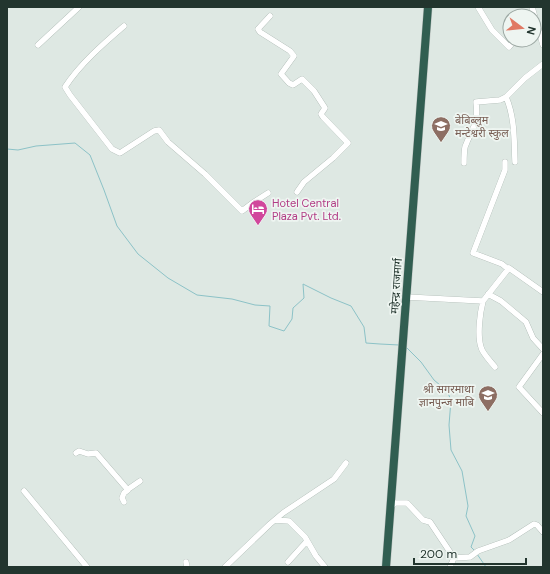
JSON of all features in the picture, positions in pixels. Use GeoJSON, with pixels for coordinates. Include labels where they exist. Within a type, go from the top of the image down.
{"type":"FeatureCollection","features":[{"type":"Feature","properties":{"kind":"highway","name":"महेन्द्र राजमार्ग"},"geometry":{"type":"LineString","coordinates":[[386,567],[428,7]]}},
{"type":"Feature","properties":{"kind":"street"},"geometry":{"type":"LineString","coordinates":[[38,45],[79,7]]}},
{"type":"Feature","properties":{"kind":"street"},"geometry":{"type":"LineString","coordinates":[[478,7],[492,30],[502,40]]}},
{"type":"Feature","properties":{"kind":"street"},"geometry":{"type":"LineString","coordinates":[[270,16],[258,30],[290,51],[294,56],[281,74],[289,83],[293,85],[302,79],[310,87],[325,108],[321,114],[323,117],[348,143],[333,158],[304,182],[297,192]]}},
{"type":"Feature","properties":{"kind":"street"},"geometry":{"type":"LineString","coordinates":[[124,26],[109,38],[65,87],[112,149],[120,153],[154,130],[159,130],[168,142],[205,174],[242,211],[268,194]]}},
{"type":"Feature","properties":{"kind":"street"},"geometry":{"type":"LineString","coordinates":[[464,163],[465,148],[474,129],[478,114],[476,102],[500,100],[506,97],[525,78],[543,64]]}},
{"type":"Feature","properties":{"kind":"street"},"geometry":{"type":"LineString","coordinates":[[506,97],[511,110],[514,133],[515,162]]}},
{"type":"Feature","properties":{"kind":"street"},"geometry":{"type":"LineString","coordinates":[[505,162],[505,170],[473,253],[502,264],[543,292]]}},
{"type":"Feature","properties":{"kind":"street"},"geometry":{"type":"LineString","coordinates":[[495,367],[482,351],[480,345],[480,320],[483,301],[508,269]]}},
{"type":"Feature","properties":{"kind":"street"},"geometry":{"type":"LineString","coordinates":[[488,294],[501,302],[526,322],[533,338],[543,349]]}},
{"type":"Feature","properties":{"kind":"street"},"geometry":{"type":"LineString","coordinates":[[406,297],[483,301]]}},
{"type":"Feature","properties":{"kind":"street"},"geometry":{"type":"LineString","coordinates":[[543,354],[518,387],[543,414]]}},
{"type":"Feature","properties":{"kind":"street"},"geometry":{"type":"LineString","coordinates":[[76,453],[79,451],[88,454],[96,453],[127,490]]}},
{"type":"Feature","properties":{"kind":"street"},"geometry":{"type":"LineString","coordinates":[[225,567],[275,520],[334,479],[346,463]]}},
{"type":"Feature","properties":{"kind":"street"},"geometry":{"type":"LineString","coordinates":[[124,502],[122,498],[127,490],[140,481]]}},
{"type":"Feature","properties":{"kind":"street"},"geometry":{"type":"LineString","coordinates":[[24,491],[87,567]]}},
{"type":"Feature","properties":{"kind":"street"},"geometry":{"type":"LineString","coordinates":[[390,507],[395,503],[407,503],[424,520],[430,522],[454,558]]}},
{"type":"Feature","properties":{"kind":"street"},"geometry":{"type":"LineString","coordinates":[[275,520],[289,521],[307,541],[325,567]]}},
{"type":"Feature","properties":{"kind":"street"},"geometry":{"type":"LineString","coordinates":[[454,558],[470,557],[478,551],[509,540],[534,524],[537,525],[543,532]]}},
{"type":"Feature","properties":{"kind":"street"},"geometry":{"type":"LineString","coordinates":[[288,562],[307,541]]}},
{"type":"Feature","properties":{"kind":"street"},"geometry":{"type":"LineString","coordinates":[[450,567],[454,558]]}},
{"type":"Feature","properties":{"kind":"waterway"},"geometry":{"type":"LineString","coordinates":[[7,149],[18,150],[36,146],[75,143],[90,155],[117,226],[138,254],[168,278],[197,295],[232,299],[255,305],[270,306],[269,326],[284,331],[292,319],[293,308],[304,298],[303,284],[351,306],[364,327],[366,343],[399,345]]}},
{"type":"Feature","properties":{"kind":"waterway"},"geometry":{"type":"LineString","coordinates":[[407,348],[421,362],[434,380],[447,391],[451,400],[449,425],[451,450],[462,471],[468,506],[466,516],[475,536],[471,547],[474,550]]}},
{"type":"Feature","properties":{"kind":"waterway"},"geometry":{"type":"LineString","coordinates":[[477,554],[486,567]]}},
{"type":"Feature","properties":{"kind":"place","name":"बेबिब्लुम मन्टेश्वरी स्कुल"},"geometry":{"type":"Point","coordinates":[441,143]}},
{"type":"Feature","properties":{"kind":"place","name":"Hotel Central Plaza Pvt. Ltd."},"geometry":{"type":"Point","coordinates":[258,226]}},
{"type":"Feature","properties":{"kind":"place","name":"श्री सगरमाथा ज्ञानपुन्ज माबि"},"geometry":{"type":"Point","coordinates":[488,412]}}]}
